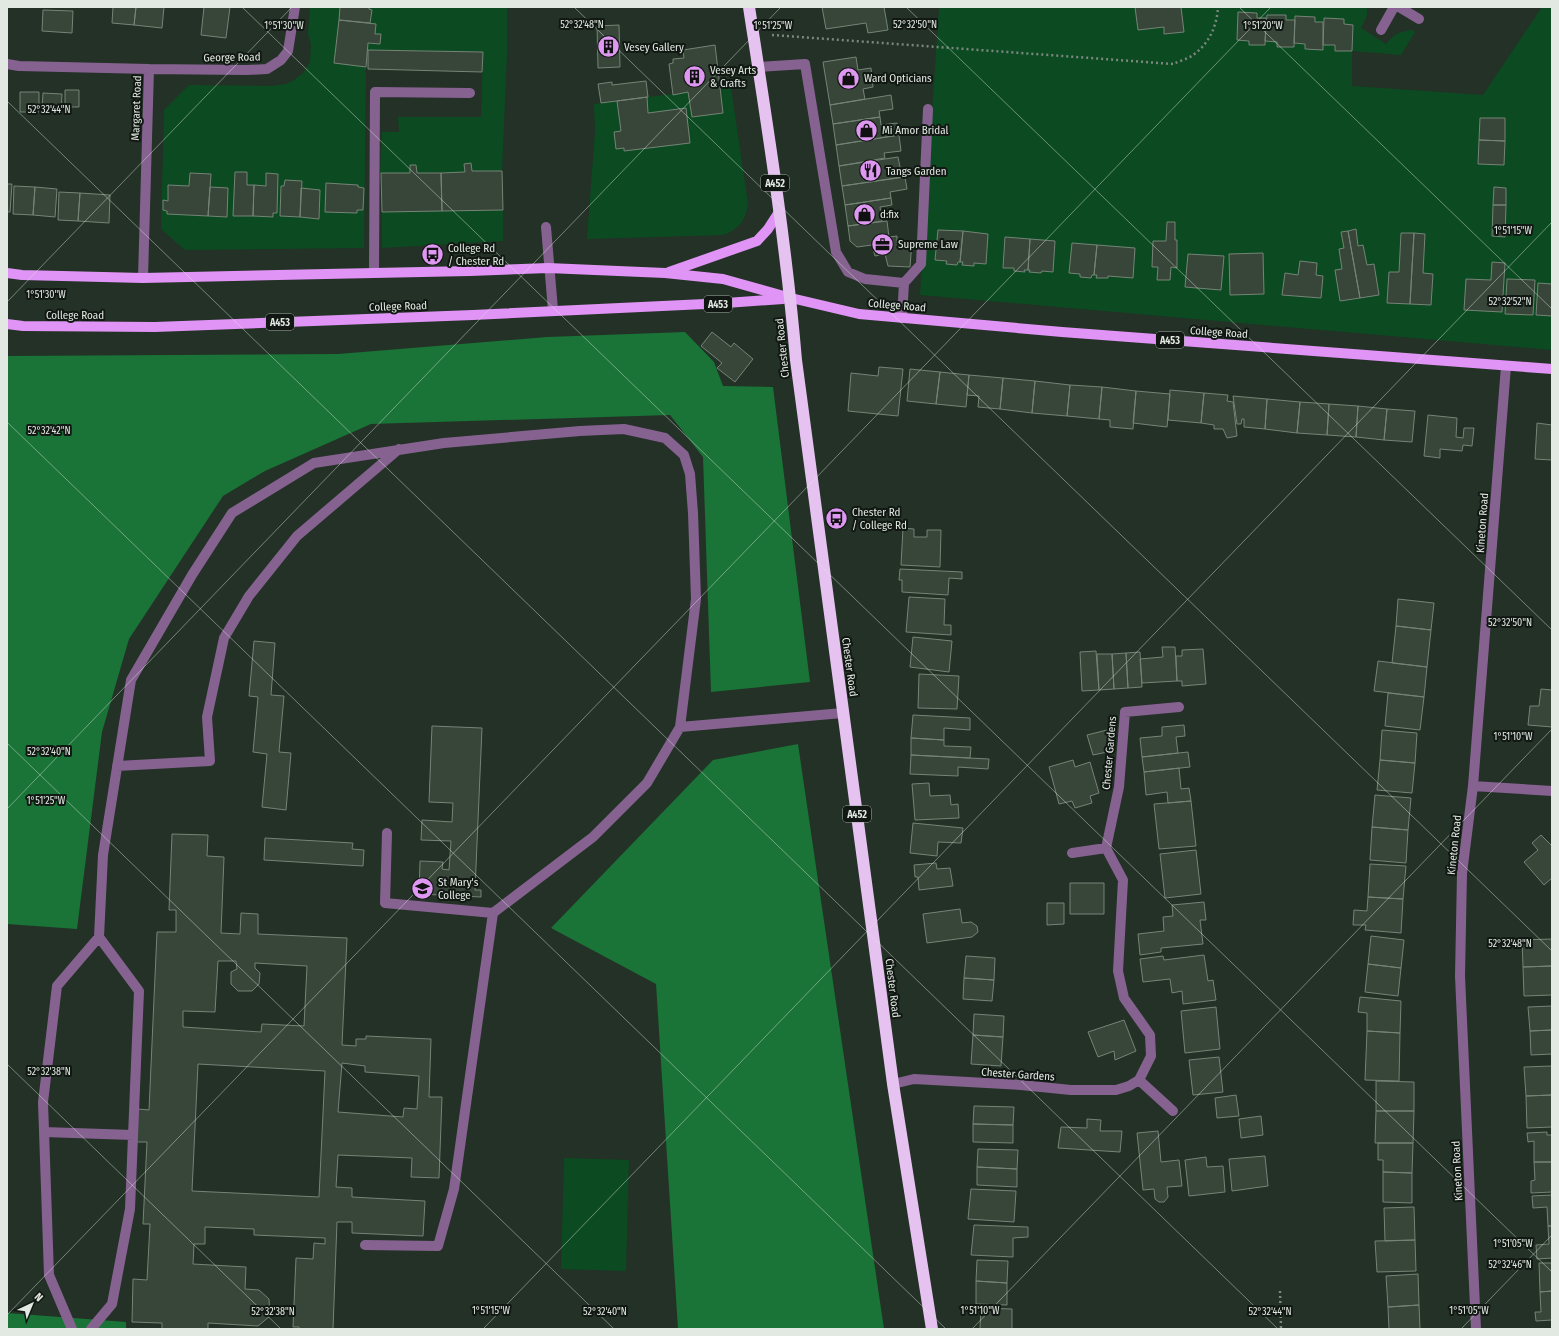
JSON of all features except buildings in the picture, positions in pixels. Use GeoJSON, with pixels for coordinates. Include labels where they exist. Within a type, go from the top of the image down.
{"type":"FeatureCollection","features":[{"type":"Feature","properties":{"kind":"highway","name":"Chester Road"},"geometry":{"type":"LineString","coordinates":[[749,7],[759,67],[791,298],[796,360],[893,1084],[932,1329]]}},
{"type":"Feature","properties":{"kind":"main road","name":"College Road"},"geometry":{"type":"LineString","coordinates":[[665,273],[757,241],[768,229],[779,212]]}},
{"type":"Feature","properties":{"kind":"main road","name":"College Road"},"geometry":{"type":"LineString","coordinates":[[7,273],[22,275],[142,278],[548,268],[665,273],[723,280],[859,314],[1552,369]]}},
{"type":"Feature","properties":{"kind":"main road","name":"College Road"},"geometry":{"type":"LineString","coordinates":[[7,324],[23,326],[155,327],[726,303],[791,298]]}},
{"type":"Feature","properties":{"kind":"street","name":"George Road"},"geometry":{"type":"LineString","coordinates":[[149,69],[267,69],[281,60],[288,51],[294,7]]}},
{"type":"Feature","properties":{"kind":"street"},"geometry":{"type":"LineString","coordinates":[[1381,30],[1394,7]]}},
{"type":"Feature","properties":{"kind":"street"},"geometry":{"type":"LineString","coordinates":[[1399,7],[1419,19]]}},
{"type":"Feature","properties":{"kind":"street","name":"Margaret Road"},"geometry":{"type":"LineString","coordinates":[[7,64],[19,66],[149,69],[142,278]]}},
{"type":"Feature","properties":{"kind":"street"},"geometry":{"type":"LineString","coordinates":[[759,67],[805,64],[836,252],[848,272],[865,279],[904,283]]}},
{"type":"Feature","properties":{"kind":"street"},"geometry":{"type":"LineString","coordinates":[[374,272],[375,92],[470,93]]}},
{"type":"Feature","properties":{"kind":"street"},"geometry":{"type":"LineString","coordinates":[[902,318],[904,283],[921,264],[928,108]]}},
{"type":"Feature","properties":{"kind":"street"},"geometry":{"type":"LineString","coordinates":[[546,227],[548,268],[553,310]]}},
{"type":"Feature","properties":{"kind":"street","name":"Kineton Road"},"geometry":{"type":"LineString","coordinates":[[1476,1329],[1460,976],[1462,873],[1473,786],[1506,366]]}},
{"type":"Feature","properties":{"kind":"street"},"geometry":{"type":"LineString","coordinates":[[72,1329],[49,1275],[43,1102],[57,986],[99,937],[103,855],[131,680],[192,574],[232,513],[314,462],[444,443],[580,431],[624,429],[665,438],[684,455],[690,474],[696,599],[680,728],[647,783],[598,832],[493,913],[385,903],[387,833]]}},
{"type":"Feature","properties":{"kind":"street"},"geometry":{"type":"LineString","coordinates":[[117,766],[210,761],[207,717],[224,638],[249,596],[297,536],[399,450]]}},
{"type":"Feature","properties":{"kind":"street","name":"Chester Gardens"},"geometry":{"type":"LineString","coordinates":[[1106,848],[1119,787],[1125,712],[1179,707]]}},
{"type":"Feature","properties":{"kind":"street"},"geometry":{"type":"LineString","coordinates":[[680,728],[843,713]]}},
{"type":"Feature","properties":{"kind":"street"},"geometry":{"type":"LineString","coordinates":[[1473,786],[1552,792]]}},
{"type":"Feature","properties":{"kind":"street"},"geometry":{"type":"LineString","coordinates":[[1072,853],[1106,848],[1123,880],[1118,971],[1124,998],[1150,1035],[1151,1056],[1139,1080],[1173,1110]]}},
{"type":"Feature","properties":{"kind":"street"},"geometry":{"type":"LineString","coordinates":[[365,1245],[438,1246],[454,1189],[493,913]]}},
{"type":"Feature","properties":{"kind":"street"},"geometry":{"type":"LineString","coordinates":[[91,1329],[112,1304],[130,1209],[139,991],[99,937]]}},
{"type":"Feature","properties":{"kind":"street","name":"Chester Gardens"},"geometry":{"type":"LineString","coordinates":[[893,1084],[914,1079],[1022,1085],[1070,1090],[1116,1090],[1130,1086],[1139,1080]]}},
{"type":"Feature","properties":{"kind":"street"},"geometry":{"type":"LineString","coordinates":[[44,1132],[133,1135]]}},
{"type":"Feature","properties":{"kind":"path"},"geometry":{"type":"LineString","coordinates":[[753,34],[1173,64],[1193,56],[1206,43],[1213,31],[1218,7]]}},
{"type":"Feature","properties":{"kind":"path"},"geometry":{"type":"LineString","coordinates":[[1280,1290],[1281,1329]]}},
{"type":"Feature","properties":{"kind":"green space"},"geometry":{"type":"Polygon","coordinates":[[[310,7],[507,7],[507,53],[502,171],[472,171],[471,163],[464,164],[465,172],[417,173],[416,165],[410,165],[410,173],[380,173],[382,132],[399,132],[398,117],[481,117],[483,52],[368,50],[366,67],[364,248],[185,250],[161,229],[164,110],[189,85],[271,86],[286,84],[294,80],[303,73],[310,62],[311,45],[308,34],[310,7]]]}},
{"type":"Feature","properties":{"kind":"green space"},"geometry":{"type":"Polygon","coordinates":[[[939,7],[1135,7],[1164,27],[1164,34],[1184,32],[1181,7],[1366,7],[1367,15],[1361,28],[1386,44],[1395,35],[1401,32],[1413,30],[1415,32],[1401,55],[1352,51],[1352,86],[1483,95],[1542,7],[1552,7],[1552,350],[920,295],[939,7]],[[1238,12],[1237,40],[1249,41],[1249,45],[1265,45],[1265,41],[1277,42],[1277,47],[1294,47],[1294,43],[1305,44],[1305,49],[1322,50],[1323,45],[1335,45],[1335,51],[1352,51],[1353,25],[1344,24],[1344,19],[1324,18],[1323,22],[1315,22],[1315,17],[1295,16],[1295,20],[1286,20],[1286,15],[1267,15],[1266,18],[1257,18],[1257,13],[1238,12]]]}},
{"type":"Feature","properties":{"kind":"green space"},"geometry":{"type":"Polygon","coordinates":[[[731,88],[748,204],[743,220],[740,224],[733,230],[723,235],[587,239],[595,131],[594,104],[688,92],[692,117],[723,113],[720,89],[731,88]]]}},
{"type":"Feature","properties":{"kind":"green space"},"geometry":{"type":"Polygon","coordinates":[[[503,210],[503,241],[382,248],[382,212],[503,210]]]}},
{"type":"Feature","properties":{"kind":"green space"},"geometry":{"type":"Polygon","coordinates":[[[685,332],[714,362],[723,386],[773,387],[810,682],[711,692],[703,457],[670,415],[371,424],[265,471],[223,496],[129,639],[102,732],[77,929],[7,924],[7,356],[338,354],[547,337],[685,332]]]}},
{"type":"Feature","properties":{"kind":"green space"},"geometry":{"type":"Polygon","coordinates":[[[798,744],[884,1329],[678,1329],[656,984],[551,928],[713,760],[798,744]]]}},
{"type":"Feature","properties":{"kind":"green space"},"geometry":{"type":"Polygon","coordinates":[[[564,1158],[629,1160],[626,1271],[561,1269],[564,1158]]]}},
{"type":"Feature","properties":{"kind":"green space"},"geometry":{"type":"Polygon","coordinates":[[[7,1313],[126,1322],[126,1329],[7,1329],[7,1313]]]}},
{"type":"Feature","properties":{"kind":"place","name":"Vesey Gallery"},"geometry":{"type":"Point","coordinates":[608,47]}},
{"type":"Feature","properties":{"kind":"place","name":"Vesey Arts & Crafts"},"geometry":{"type":"Point","coordinates":[694,76]}},
{"type":"Feature","properties":{"kind":"place","name":"Ward Opticians"},"geometry":{"type":"Point","coordinates":[849,78]}},
{"type":"Feature","properties":{"kind":"place","name":"Mi Amor Bridal"},"geometry":{"type":"Point","coordinates":[866,130]}},
{"type":"Feature","properties":{"kind":"place","name":"Tangs Garden"},"geometry":{"type":"Point","coordinates":[870,171]}},
{"type":"Feature","properties":{"kind":"place","name":"d:fix"},"geometry":{"type":"Point","coordinates":[864,214]}},
{"type":"Feature","properties":{"kind":"place","name":"Supreme Law"},"geometry":{"type":"Point","coordinates":[882,244]}},
{"type":"Feature","properties":{"kind":"place","name":"College Rd / Chester Rd"},"geometry":{"type":"Point","coordinates":[432,254]}},
{"type":"Feature","properties":{"kind":"place","name":"Chester Rd / College Rd"},"geometry":{"type":"Point","coordinates":[837,518]}},
{"type":"Feature","properties":{"kind":"place","name":"St Mary's College"},"geometry":{"type":"Point","coordinates":[422,888]}}]}
